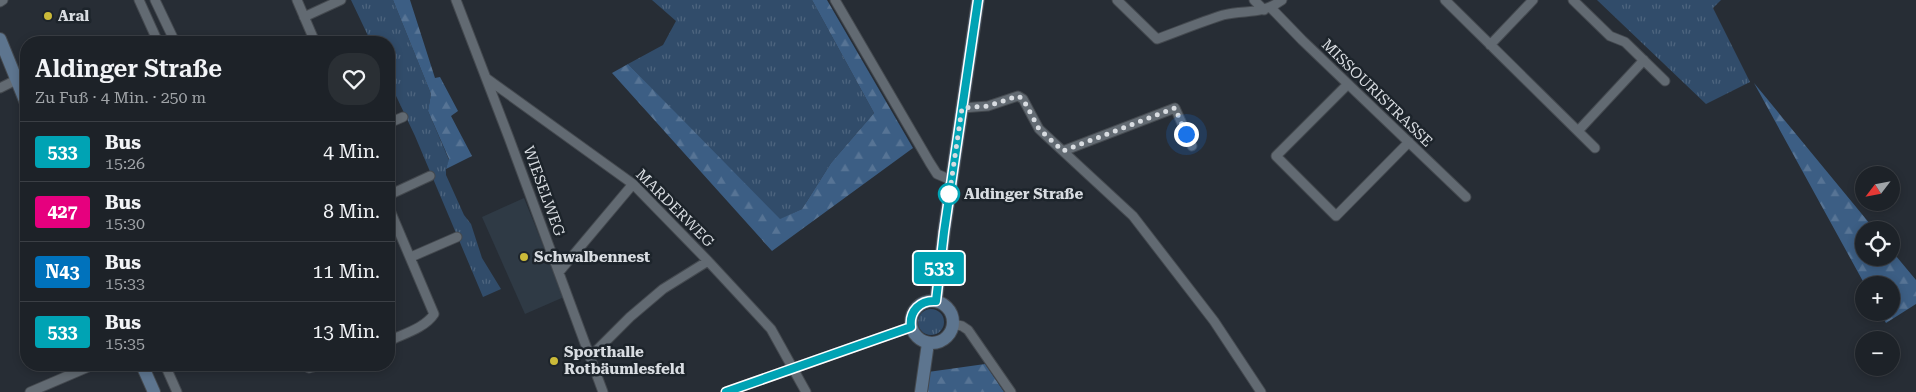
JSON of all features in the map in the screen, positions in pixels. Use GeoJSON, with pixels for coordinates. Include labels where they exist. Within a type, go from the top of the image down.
{"type":"FeatureCollection","features":[{"type":"Feature","properties":{"kind":"main road"},"geometry":{"type":"LineString","coordinates":[[936,301],[951,180],[978,0]]}},
{"type":"Feature","properties":{"kind":"main road"},"geometry":{"type":"LineString","coordinates":[[0,39],[20,89]]}},
{"type":"Feature","properties":{"kind":"main road"},"geometry":{"type":"LineString","coordinates":[[936,301],[946,307],[952,317],[953,324],[945,339],[940,342],[928,343],[917,338],[910,321],[914,310],[924,302],[936,301]]}},
{"type":"Feature","properties":{"kind":"main road"},"geometry":{"type":"LineString","coordinates":[[921,392],[928,343]]}},
{"type":"Feature","properties":{"kind":"main road"},"geometry":{"type":"LineString","coordinates":[[145,371],[154,392]]}},
{"type":"Feature","properties":{"kind":"street"},"geometry":{"type":"LineString","coordinates":[[139,0],[155,36]]}},
{"type":"Feature","properties":{"kind":"street"},"geometry":{"type":"LineString","coordinates":[[155,0],[172,36]]}},
{"type":"Feature","properties":{"kind":"street"},"geometry":{"type":"LineString","coordinates":[[297,0],[312,36]]}},
{"type":"Feature","properties":{"kind":"street"},"geometry":{"type":"LineString","coordinates":[[304,17],[341,0]]}},
{"type":"Feature","properties":{"kind":"street","name":"WIESELWEG"},"geometry":{"type":"LineString","coordinates":[[456,0],[603,392]]}},
{"type":"Feature","properties":{"kind":"street"},"geometry":{"type":"LineString","coordinates":[[834,0],[937,174],[951,180]]}},
{"type":"Feature","properties":{"kind":"street"},"geometry":{"type":"LineString","coordinates":[[1117,0],[1157,39],[1224,15],[1268,9],[1282,0]]}},
{"type":"Feature","properties":{"kind":"street","name":"MISSOURISTRASSE"},"geometry":{"type":"LineString","coordinates":[[1254,0],[1268,9],[1466,197]]}},
{"type":"Feature","properties":{"kind":"street"},"geometry":{"type":"LineString","coordinates":[[1445,0],[1595,148]]}},
{"type":"Feature","properties":{"kind":"street"},"geometry":{"type":"LineString","coordinates":[[1490,44],[1533,0]]}},
{"type":"Feature","properties":{"kind":"street"},"geometry":{"type":"LineString","coordinates":[[1573,0],[1610,36],[1625,42],[1666,81]]}},
{"type":"Feature","properties":{"kind":"street"},"geometry":{"type":"LineString","coordinates":[[1578,131],[1644,60]]}},
{"type":"Feature","properties":{"kind":"street","name":"MARDERWEG"},"geometry":{"type":"LineString","coordinates":[[486,78],[633,184],[771,329],[806,392]]}},
{"type":"Feature","properties":{"kind":"street"},"geometry":{"type":"LineString","coordinates":[[0,88],[16,80]]}},
{"type":"Feature","properties":{"kind":"street"},"geometry":{"type":"LineString","coordinates":[[1348,84],[1276,156],[1336,216],[1409,142]]}},
{"type":"Feature","properties":{"kind":"street"},"geometry":{"type":"LineString","coordinates":[[962,108],[988,106],[1018,96],[1023,99],[1039,129],[1133,216],[1214,321],[1261,392]]}},
{"type":"Feature","properties":{"kind":"street"},"geometry":{"type":"LineString","coordinates":[[1063,151],[1175,108],[1192,146]]}},
{"type":"Feature","properties":{"kind":"street"},"geometry":{"type":"LineString","coordinates":[[395,120],[403,117]]}},
{"type":"Feature","properties":{"kind":"street"},"geometry":{"type":"LineString","coordinates":[[395,192],[430,176]]}},
{"type":"Feature","properties":{"kind":"street"},"geometry":{"type":"LineString","coordinates":[[559,272],[633,184]]}},
{"type":"Feature","properties":{"kind":"street"},"geometry":{"type":"LineString","coordinates":[[395,221],[434,314],[432,318],[420,326],[395,338]]}},
{"type":"Feature","properties":{"kind":"street"},"geometry":{"type":"LineString","coordinates":[[411,257],[458,237]]}},
{"type":"Feature","properties":{"kind":"street"},"geometry":{"type":"LineString","coordinates":[[590,357],[630,317],[663,290],[708,261]]}},
{"type":"Feature","properties":{"kind":"street"},"geometry":{"type":"LineString","coordinates":[[953,324],[968,330],[1011,392]]}},
{"type":"Feature","properties":{"kind":"street"},"geometry":{"type":"LineString","coordinates":[[726,392],[911,327]]}},
{"type":"Feature","properties":{"kind":"street"},"geometry":{"type":"LineString","coordinates":[[30,392],[79,371]]}},
{"type":"Feature","properties":{"kind":"street"},"geometry":{"type":"LineString","coordinates":[[168,371],[177,392]]}},
{"type":"Feature","properties":{"kind":"shaded area","name":"Schwalbennest"},"geometry":{"type":"Polygon","coordinates":[[[524,198],[564,297],[525,314],[482,217],[524,198]]]}},
{"type":"Feature","properties":{"kind":"green space"},"geometry":{"type":"Polygon","coordinates":[[[351,0],[393,0],[431,94],[428,111],[449,160],[446,175],[464,215],[471,224],[482,258],[501,289],[483,297],[415,136],[395,94],[395,36],[368,36],[351,0]]]}},
{"type":"Feature","properties":{"kind":"green space"},"geometry":{"type":"Polygon","coordinates":[[[393,0],[410,0],[435,78],[440,77],[458,111],[451,116],[472,156],[446,169],[449,159],[428,111],[431,94],[393,0]]]}},
{"type":"Feature","properties":{"kind":"green space"},"geometry":{"type":"Polygon","coordinates":[[[652,0],[812,0],[874,113],[831,163],[802,209],[779,220],[628,64],[663,45],[676,21],[652,0]]]}},
{"type":"Feature","properties":{"kind":"green space"},"geometry":{"type":"Polygon","coordinates":[[[812,0],[827,0],[913,148],[772,251],[612,73],[628,64],[780,219],[802,209],[831,163],[874,113],[812,0]]]}},
{"type":"Feature","properties":{"kind":"green space"},"geometry":{"type":"Polygon","coordinates":[[[1597,0],[1721,0],[1713,8],[1750,82],[1706,104],[1597,0]]]}},
{"type":"Feature","properties":{"kind":"green space"},"geometry":{"type":"Polygon","coordinates":[[[1754,83],[1855,206],[1855,211],[1859,211],[1868,221],[1855,221],[1855,266],[1900,266],[1900,261],[1916,280],[1916,304],[1900,314],[1900,276],[1860,276],[1754,83]]]}},
{"type":"Feature","properties":{"kind":"green space"},"geometry":{"type":"Polygon","coordinates":[[[931,309],[940,313],[944,322],[940,331],[931,335],[922,331],[918,322],[922,313],[931,309]]]}},
{"type":"Feature","properties":{"kind":"green space"},"geometry":{"type":"Polygon","coordinates":[[[985,364],[1004,392],[926,392],[928,372],[985,364]]]}},
{"type":"Feature","properties":{"kind":"bus line","name":"533"},"geometry":{"type":"LineString","coordinates":[[726,392],[911,327],[910,321],[914,310],[924,302],[936,301],[939,266],[978,0]]}},
{"type":"Feature","properties":{"kind":"place","name":"Aral"},"geometry":{"type":"Point","coordinates":[48,16]}},
{"type":"Feature","properties":{"kind":"place","name":"Aldinger Straße"},"geometry":{"type":"Point","coordinates":[949,194]}},
{"type":"Feature","properties":{"kind":"place","name":"Schwalbennest"},"geometry":{"type":"Point","coordinates":[524,257]}},
{"type":"Feature","properties":{"kind":"place","name":"Sporthalle Rotbäumlesfeld"},"geometry":{"type":"Point","coordinates":[554,361]}},
{"type":"Feature","properties":{"kind":"route"},"geometry":{"type":"LineString","coordinates":[[949,194],[949,197],[962,108],[972,109],[988,106],[1018,96],[1023,99],[1039,129],[1063,151],[1175,108],[1186,134]]}}]}
